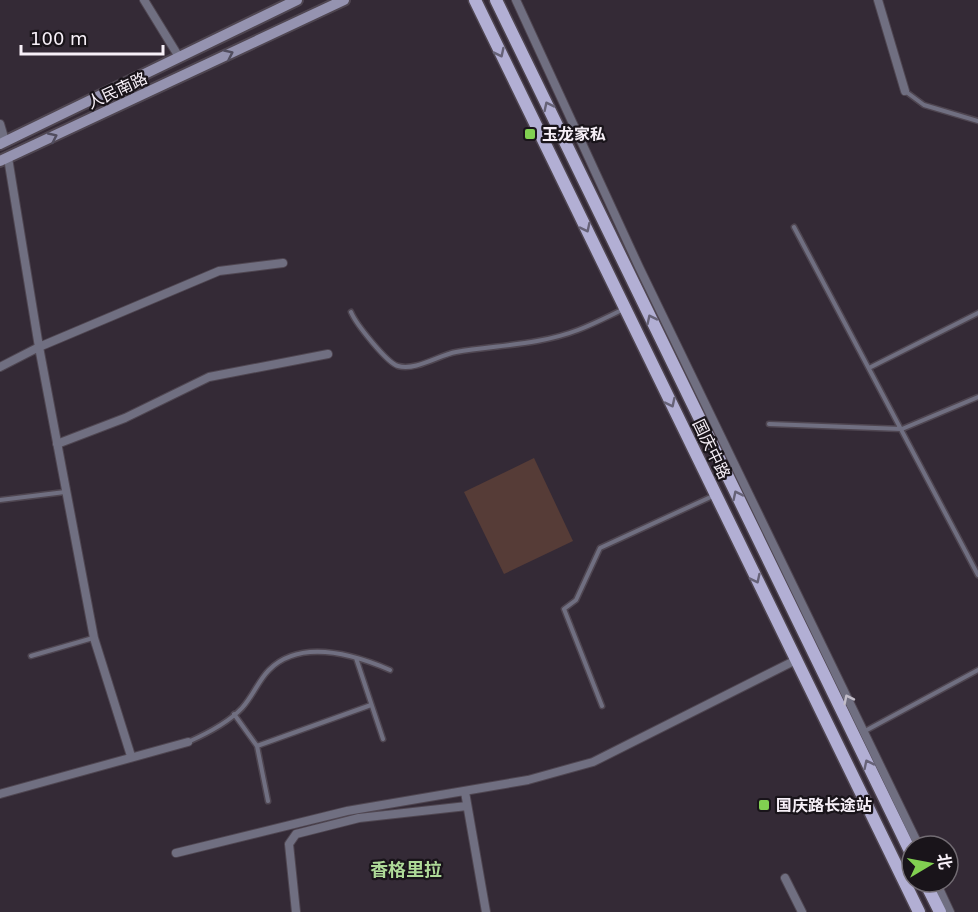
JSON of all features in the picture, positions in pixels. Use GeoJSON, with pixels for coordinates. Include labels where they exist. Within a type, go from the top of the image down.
{"type":"FeatureCollection","features":[{"type":"Feature","properties":{"kind":"main road"},"geometry":{"type":"LineString","coordinates":[[3,142],[297,0]]}},
{"type":"Feature","properties":{"kind":"main road","name":"人民南路"},"geometry":{"type":"LineString","coordinates":[[4,160],[344,0]]}},
{"type":"Feature","properties":{"kind":"main road","name":"国庆中路"},"geometry":{"type":"LineString","coordinates":[[475,0],[919,912]]}},
{"type":"Feature","properties":{"kind":"main road","name":"国庆中路"},"geometry":{"type":"LineString","coordinates":[[496,0],[902,834]]}},
{"type":"Feature","properties":{"kind":"main road"},"geometry":{"type":"LineString","coordinates":[[931,894],[940,912]]}},
{"type":"Feature","properties":{"kind":"street"},"geometry":{"type":"LineString","coordinates":[[144,0],[178,57]]}},
{"type":"Feature","properties":{"kind":"street"},"geometry":{"type":"LineString","coordinates":[[516,0],[639,267],[913,834]]}},
{"type":"Feature","properties":{"kind":"street"},"geometry":{"type":"LineString","coordinates":[[878,0],[905,91]]}},
{"type":"Feature","properties":{"kind":"street"},"geometry":{"type":"LineString","coordinates":[[0,124],[3,142]]}},
{"type":"Feature","properties":{"kind":"street"},"geometry":{"type":"LineString","coordinates":[[4,160],[94,638],[131,756]]}},
{"type":"Feature","properties":{"kind":"street"},"geometry":{"type":"LineString","coordinates":[[0,367],[39,347],[219,271],[283,263]]}},
{"type":"Feature","properties":{"kind":"street"},"geometry":{"type":"LineString","coordinates":[[57,444],[125,418],[209,377],[328,354]]}},
{"type":"Feature","properties":{"kind":"street"},"geometry":{"type":"LineString","coordinates":[[176,853],[262,829],[347,811],[528,780],[593,762],[796,660]]}},
{"type":"Feature","properties":{"kind":"street"},"geometry":{"type":"LineString","coordinates":[[0,794],[188,742]]}},
{"type":"Feature","properties":{"kind":"street"},"geometry":{"type":"LineString","coordinates":[[465,792],[486,912]]}},
{"type":"Feature","properties":{"kind":"street"},"geometry":{"type":"LineString","coordinates":[[296,912],[289,844],[296,834],[359,818],[467,806]]}},
{"type":"Feature","properties":{"kind":"street"},"geometry":{"type":"LineString","coordinates":[[785,878],[802,912]]}},
{"type":"Feature","properties":{"kind":"street"},"geometry":{"type":"LineString","coordinates":[[942,894],[950,912]]}},
{"type":"Feature","properties":{"kind":"lane"},"geometry":{"type":"LineString","coordinates":[[905,91],[924,105],[978,121]]}},
{"type":"Feature","properties":{"kind":"lane"},"geometry":{"type":"LineString","coordinates":[[794,227],[978,575]]}},
{"type":"Feature","properties":{"kind":"lane"},"geometry":{"type":"LineString","coordinates":[[351,312],[357,325],[372,339],[382,353],[397,366],[408,367],[454,352],[514,345],[578,331],[625,308]]}},
{"type":"Feature","properties":{"kind":"lane"},"geometry":{"type":"LineString","coordinates":[[869,368],[978,313]]}},
{"type":"Feature","properties":{"kind":"lane"},"geometry":{"type":"LineString","coordinates":[[769,424],[902,429],[978,397]]}},
{"type":"Feature","properties":{"kind":"lane"},"geometry":{"type":"LineString","coordinates":[[0,500],[66,492]]}},
{"type":"Feature","properties":{"kind":"lane"},"geometry":{"type":"LineString","coordinates":[[602,706],[564,609],[576,600],[600,548],[716,494]]}},
{"type":"Feature","properties":{"kind":"lane"},"geometry":{"type":"LineString","coordinates":[[32,656],[94,638]]}},
{"type":"Feature","properties":{"kind":"lane"},"geometry":{"type":"LineString","coordinates":[[188,742],[206,734],[242,709],[271,669],[288,659],[321,652],[356,657],[390,670]]}},
{"type":"Feature","properties":{"kind":"lane"},"geometry":{"type":"LineString","coordinates":[[356,657],[383,739]]}},
{"type":"Feature","properties":{"kind":"lane"},"geometry":{"type":"LineString","coordinates":[[864,731],[978,670]]}},
{"type":"Feature","properties":{"kind":"lane"},"geometry":{"type":"LineString","coordinates":[[257,746],[371,705]]}},
{"type":"Feature","properties":{"kind":"lane"},"geometry":{"type":"LineString","coordinates":[[234,714],[257,746],[268,801]]}},
{"type":"Feature","properties":{"kind":"shaded area"},"geometry":{"type":"Polygon","coordinates":[[[534,458],[573,541],[504,574],[464,492],[534,458]]]}},
{"type":"Feature","properties":{"kind":"place","name":"玉龙家私"},"geometry":{"type":"Point","coordinates":[530,134]}},
{"type":"Feature","properties":{"kind":"place","name":"国庆路长途站"},"geometry":{"type":"Point","coordinates":[764,805]}},
{"type":"Feature","properties":{"kind":"district","name":"香格里拉"},"geometry":{"type":"Point","coordinates":[406,870]}}]}
